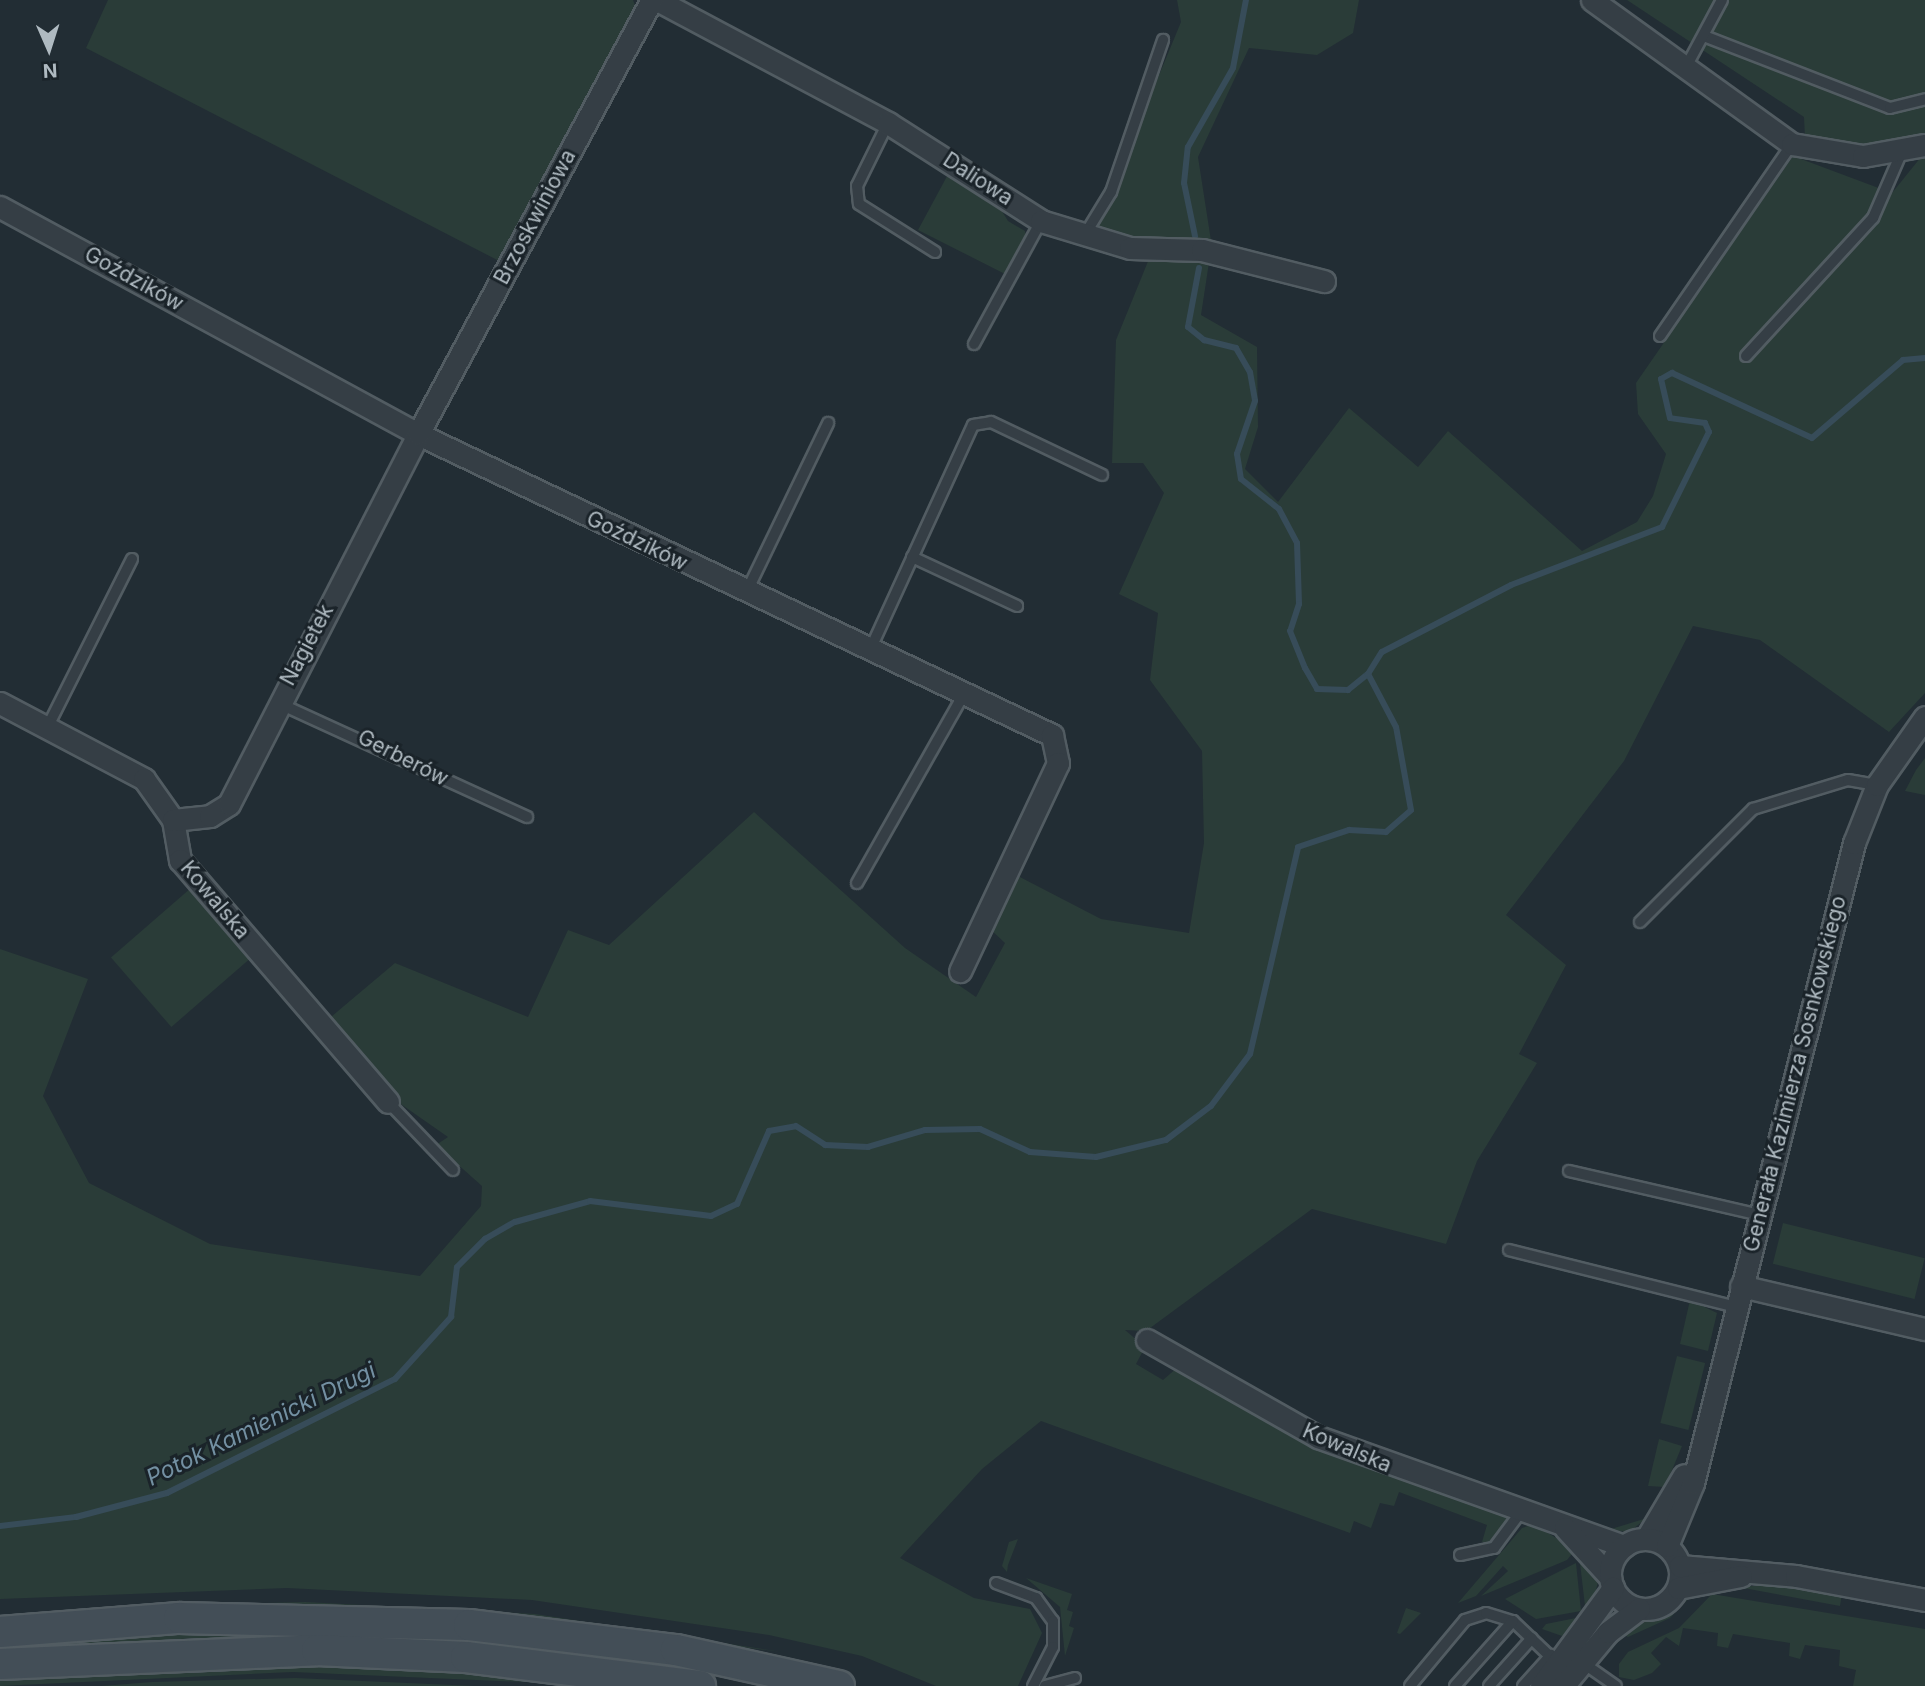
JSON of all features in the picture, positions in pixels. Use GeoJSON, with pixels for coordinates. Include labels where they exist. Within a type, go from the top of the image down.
{"type":"FeatureCollection","features":[{"type":"Feature","properties":{"kind":"main road"},"geometry":{"type":"LineString","coordinates":[[0,1632],[179,1618],[470,1625],[676,1650],[839,1686]]}},
{"type":"Feature","properties":{"kind":"main road"},"geometry":{"type":"LineString","coordinates":[[0,1664],[317,1650],[466,1657],[699,1686]]}},
{"type":"Feature","properties":{"kind":"street","name":"Daliowa"},"geometry":{"type":"LineString","coordinates":[[655,0],[888,123],[1041,221],[1130,248],[1202,250],[1324,281]]}},
{"type":"Feature","properties":{"kind":"street","name":"Brzoskwiniowa"},"geometry":{"type":"LineString","coordinates":[[418,434],[655,0]]}},
{"type":"Feature","properties":{"kind":"street"},"geometry":{"type":"LineString","coordinates":[[1592,0],[1792,144],[1863,156],[1925,145]]}},
{"type":"Feature","properties":{"kind":"street","name":"Goździków"},"geometry":{"type":"LineString","coordinates":[[0,207],[418,434],[746,593],[1052,735],[1060,754],[960,971]]}},
{"type":"Feature","properties":{"kind":"street","name":"Nagietek"},"geometry":{"type":"LineString","coordinates":[[173,820],[222,812],[418,434]]}},
{"type":"Feature","properties":{"kind":"street","name":"Kowalska"},"geometry":{"type":"LineString","coordinates":[[0,703],[133,769],[173,820],[180,860],[388,1102]]}},
{"type":"Feature","properties":{"kind":"street","name":"Generała Kazimierza Sosnkowskiego"},"geometry":{"type":"LineString","coordinates":[[1667,1546],[1700,1445],[1854,843],[1877,785],[1925,718]]}},
{"type":"Feature","properties":{"kind":"street"},"geometry":{"type":"LineString","coordinates":[[1738,1297],[1925,1329]]}},
{"type":"Feature","properties":{"kind":"street","name":"Kowalska"},"geometry":{"type":"LineString","coordinates":[[1147,1340],[1318,1437],[1388,1467],[1524,1508],[1624,1546]]}},
{"type":"Feature","properties":{"kind":"street","name":"Generała Kazimierza Sosnkowskiego"},"geometry":{"type":"LineString","coordinates":[[1646,1539],[1700,1445]]}},
{"type":"Feature","properties":{"kind":"street","name":"Kowalska"},"geometry":{"type":"LineString","coordinates":[[1562,1524],[1612,1582]]}},
{"type":"Feature","properties":{"kind":"street"},"geometry":{"type":"LineString","coordinates":[[1541,1686],[1558,1669],[1612,1582],[1624,1546],[1646,1539],[1667,1546],[1680,1566],[1678,1588]]}},
{"type":"Feature","properties":{"kind":"street"},"geometry":{"type":"LineString","coordinates":[[1680,1566],[1767,1572],[1925,1600]]}},
{"type":"Feature","properties":{"kind":"street"},"geometry":{"type":"LineString","coordinates":[[1558,1669],[1583,1662],[1639,1609],[1662,1605],[1678,1588],[1767,1572]]}},
{"type":"Feature","properties":{"kind":"street"},"geometry":{"type":"LineString","coordinates":[[1612,1582],[1639,1609]]}},
{"type":"Feature","properties":{"kind":"lane"},"geometry":{"type":"LineString","coordinates":[[1686,67],[1722,0]]}},
{"type":"Feature","properties":{"kind":"lane"},"geometry":{"type":"LineString","coordinates":[[1704,36],[1889,108],[1925,99]]}},
{"type":"Feature","properties":{"kind":"lane"},"geometry":{"type":"LineString","coordinates":[[1084,236],[1111,192],[1163,40]]}},
{"type":"Feature","properties":{"kind":"lane"},"geometry":{"type":"LineString","coordinates":[[888,123],[858,186],[859,204],[935,252]]}},
{"type":"Feature","properties":{"kind":"lane"},"geometry":{"type":"LineString","coordinates":[[1660,336],[1792,144]]}},
{"type":"Feature","properties":{"kind":"lane"},"geometry":{"type":"LineString","coordinates":[[1746,356],[1873,218],[1903,149]]}},
{"type":"Feature","properties":{"kind":"lane"},"geometry":{"type":"LineString","coordinates":[[974,344],[1041,221]]}},
{"type":"Feature","properties":{"kind":"lane"},"geometry":{"type":"LineString","coordinates":[[870,650],[973,425],[991,422],[1102,475]]}},
{"type":"Feature","properties":{"kind":"lane"},"geometry":{"type":"LineString","coordinates":[[746,593],[828,423]]}},
{"type":"Feature","properties":{"kind":"lane"},"geometry":{"type":"LineString","coordinates":[[912,557],[1017,606]]}},
{"type":"Feature","properties":{"kind":"lane"},"geometry":{"type":"LineString","coordinates":[[48,726],[132,559]]}},
{"type":"Feature","properties":{"kind":"lane"},"geometry":{"type":"LineString","coordinates":[[857,883],[964,694]]}},
{"type":"Feature","properties":{"kind":"lane","name":"Gerberów"},"geometry":{"type":"LineString","coordinates":[[277,703],[527,817]]}},
{"type":"Feature","properties":{"kind":"lane"},"geometry":{"type":"LineString","coordinates":[[1640,922],[1752,809],[1848,780],[1877,785]]}},
{"type":"Feature","properties":{"kind":"lane"},"geometry":{"type":"LineString","coordinates":[[388,1102],[453,1170]]}},
{"type":"Feature","properties":{"kind":"lane"},"geometry":{"type":"LineString","coordinates":[[1569,1171],[1759,1214]]}},
{"type":"Feature","properties":{"kind":"lane"},"geometry":{"type":"LineString","coordinates":[[1509,1250],[1738,1297]]}},
{"type":"Feature","properties":{"kind":"lane"},"geometry":{"type":"LineString","coordinates":[[1460,1555],[1494,1548],[1524,1508]]}},
{"type":"Feature","properties":{"kind":"lane"},"geometry":{"type":"LineString","coordinates":[[996,1583],[1036,1598],[1053,1621],[1053,1647],[1033,1686]]}},
{"type":"Feature","properties":{"kind":"lane"},"geometry":{"type":"LineString","coordinates":[[1410,1686],[1465,1620],[1486,1613],[1513,1621],[1532,1638],[1558,1669],[1523,1686]]}},
{"type":"Feature","properties":{"kind":"lane"},"geometry":{"type":"LineString","coordinates":[[1454,1686],[1513,1621]]}},
{"type":"Feature","properties":{"kind":"lane"},"geometry":{"type":"LineString","coordinates":[[1489,1686],[1532,1638]]}},
{"type":"Feature","properties":{"kind":"lane"},"geometry":{"type":"LineString","coordinates":[[1583,1662],[1616,1686]]}},
{"type":"Feature","properties":{"kind":"lane"},"geometry":{"type":"LineString","coordinates":[[1045,1686],[1075,1678]]}},
{"type":"Feature","properties":{"kind":"green space"},"geometry":{"type":"Polygon","coordinates":[[[108,0],[633,0],[636,8],[503,263],[86,48],[108,0]]]}},
{"type":"Feature","properties":{"kind":"green space"},"geometry":{"type":"Polygon","coordinates":[[[1177,0],[1359,0],[1353,33],[1317,55],[1249,48],[1198,157],[1212,247],[1093,235],[1181,22],[1177,0]]]}},
{"type":"Feature","properties":{"kind":"green space"},"geometry":{"type":"Polygon","coordinates":[[[1627,0],[1925,0],[1925,140],[1857,150],[1805,139],[1804,117],[1627,0]]]}},
{"type":"Feature","properties":{"kind":"green space"},"geometry":{"type":"Polygon","coordinates":[[[1925,152],[1925,693],[1889,732],[1760,640],[1693,626],[1624,761],[1506,915],[1566,965],[1519,1054],[1537,1063],[1477,1161],[1446,1244],[1312,1209],[1146,1331],[1125,1330],[1145,1347],[1136,1364],[1163,1380],[1178,1367],[1317,1444],[1505,1511],[1507,1518],[1491,1543],[1482,1542],[1487,1525],[1399,1492],[1394,1506],[1380,1503],[1371,1528],[1354,1521],[1350,1533],[1041,1421],[982,1469],[900,1558],[974,1598],[1030,1609],[1042,1633],[1018,1686],[936,1686],[862,1656],[769,1635],[532,1600],[287,1588],[0,1599],[0,949],[88,979],[43,1096],[89,1183],[210,1244],[420,1276],[481,1206],[482,1186],[436,1145],[448,1137],[395,1100],[325,1022],[395,963],[528,1017],[568,930],[609,945],[754,812],[905,948],[976,997],[1005,943],[989,928],[1016,875],[1101,919],[1189,933],[1204,843],[1202,751],[1150,680],[1158,613],[1119,594],[1164,493],[1143,463],[1112,463],[1116,340],[1151,254],[1210,256],[1201,315],[1257,347],[1258,427],[1245,469],[1278,502],[1349,408],[1418,467],[1448,431],[1582,551],[1637,522],[1653,496],[1666,454],[1638,414],[1636,383],[1793,156],[1892,193],[1925,152]]]}},
{"type":"Feature","properties":{"kind":"green space"},"geometry":{"type":"Polygon","coordinates":[[[952,167],[991,193],[1008,221],[1025,231],[1026,241],[1007,275],[918,230],[952,167]]]}},
{"type":"Feature","properties":{"kind":"green space"},"geometry":{"type":"Polygon","coordinates":[[[1925,758],[1925,795],[1905,791],[1916,770],[1925,758]]]}},
{"type":"Feature","properties":{"kind":"green space"},"geometry":{"type":"Polygon","coordinates":[[[191,888],[251,957],[171,1027],[111,958],[191,888]]]}},
{"type":"Feature","properties":{"kind":"green space"},"geometry":{"type":"Polygon","coordinates":[[[1783,1223],[1925,1258],[1915,1299],[1773,1264],[1783,1223]]]}},
{"type":"Feature","properties":{"kind":"green space"},"geometry":{"type":"Polygon","coordinates":[[[1690,1300],[1717,1313],[1708,1351],[1680,1344],[1690,1300]]]}},
{"type":"Feature","properties":{"kind":"green space"},"geometry":{"type":"Polygon","coordinates":[[[1677,1356],[1705,1363],[1688,1430],[1660,1423],[1677,1356]]]}},
{"type":"Feature","properties":{"kind":"green space"},"geometry":{"type":"Polygon","coordinates":[[[1659,1439],[1682,1446],[1665,1487],[1648,1486],[1659,1439]]]}},
{"type":"Feature","properties":{"kind":"green space"},"geometry":{"type":"Polygon","coordinates":[[[1647,1518],[1629,1532],[1608,1530],[1647,1518]]]}},
{"type":"Feature","properties":{"kind":"green space"},"geometry":{"type":"Polygon","coordinates":[[[1534,1524],[1575,1550],[1567,1560],[1481,1596],[1508,1571],[1503,1566],[1476,1596],[1458,1603],[1522,1528],[1534,1524]]]}},
{"type":"Feature","properties":{"kind":"green space"},"geometry":{"type":"Polygon","coordinates":[[[1018,1539],[1007,1572],[1002,1566],[1009,1542],[1018,1539]]]}},
{"type":"Feature","properties":{"kind":"green space"},"geometry":{"type":"Polygon","coordinates":[[[1585,1557],[1599,1578],[1591,1610],[1585,1606],[1580,1563],[1585,1557]]]}},
{"type":"Feature","properties":{"kind":"green space"},"geometry":{"type":"Polygon","coordinates":[[[1576,1563],[1581,1611],[1536,1619],[1505,1599],[1576,1563]]]}},
{"type":"Feature","properties":{"kind":"green space"},"geometry":{"type":"Polygon","coordinates":[[[1026,1578],[1072,1594],[1067,1610],[1073,1612],[1069,1626],[1074,1628],[1065,1656],[1060,1607],[1026,1578]]]}},
{"type":"Feature","properties":{"kind":"green space"},"geometry":{"type":"Polygon","coordinates":[[[1783,1584],[1842,1593],[1840,1606],[1738,1587],[1783,1584]]]}},
{"type":"Feature","properties":{"kind":"green space"},"geometry":{"type":"Polygon","coordinates":[[[1694,1593],[1670,1618],[1628,1637],[1619,1632],[1668,1613],[1694,1593]]]}},
{"type":"Feature","properties":{"kind":"green space"},"geometry":{"type":"Polygon","coordinates":[[[1712,1594],[1925,1629],[1925,1686],[1853,1686],[1856,1670],[1839,1666],[1840,1650],[1805,1645],[1800,1659],[1789,1656],[1790,1643],[1733,1634],[1728,1648],[1717,1646],[1718,1633],[1683,1628],[1679,1646],[1666,1637],[1651,1653],[1661,1664],[1652,1673],[1634,1680],[1619,1677],[1619,1664],[1628,1652],[1679,1628],[1712,1594]]]}},
{"type":"Feature","properties":{"kind":"green space"},"geometry":{"type":"Polygon","coordinates":[[[305,1602],[535,1614],[782,1652],[461,1612],[125,1606],[305,1602]]]}},
{"type":"Feature","properties":{"kind":"green space"},"geometry":{"type":"Polygon","coordinates":[[[1406,1608],[1421,1613],[1400,1634],[1397,1633],[1406,1608]]]}},
{"type":"Feature","properties":{"kind":"green space"},"geometry":{"type":"Polygon","coordinates":[[[1581,1617],[1562,1636],[1542,1629],[1546,1624],[1581,1617]]]}},
{"type":"Feature","properties":{"kind":"green space"},"geometry":{"type":"Polygon","coordinates":[[[144,1632],[441,1635],[611,1652],[794,1686],[538,1650],[417,1641],[194,1638],[0,1652],[0,1644],[144,1632]]]}},
{"type":"Feature","properties":{"kind":"green space"},"geometry":{"type":"Polygon","coordinates":[[[370,1663],[616,1686],[293,1672],[0,1686],[0,1676],[370,1663]]]}},
{"type":"Feature","properties":{"kind":"green space"},"geometry":{"type":"Polygon","coordinates":[[[295,1678],[475,1686],[101,1686],[152,1682],[295,1678]]]}},
{"type":"Feature","properties":{"kind":"waterway"},"geometry":{"type":"LineString","coordinates":[[1195,236],[1184,183],[1188,147],[1233,68],[1246,0]]}},
{"type":"Feature","properties":{"kind":"waterway"},"geometry":{"type":"LineString","coordinates":[[1199,268],[1188,327],[1204,340],[1236,348],[1250,372],[1255,401],[1237,454],[1241,479],[1279,509],[1297,543],[1299,604],[1290,631],[1305,668],[1317,689],[1348,690],[1368,674]]}},
{"type":"Feature","properties":{"kind":"waterway","name":"Potok Kamienicki Drugi"},"geometry":{"type":"LineString","coordinates":[[0,1526],[76,1517],[167,1493],[395,1379],[451,1317],[457,1267],[485,1239],[515,1222],[590,1201],[711,1216],[737,1204],[769,1131],[796,1126],[825,1145],[868,1147],[925,1130],[980,1129],[1030,1152],[1096,1157],[1166,1140],[1211,1106],[1250,1054],[1298,847],[1349,830],[1386,832],[1411,810],[1396,727],[1368,674],[1382,652],[1511,585],[1662,527],[1709,432],[1705,423],[1670,418],[1661,379],[1672,373],[1812,438],[1903,360],[1925,358]]}}]}
